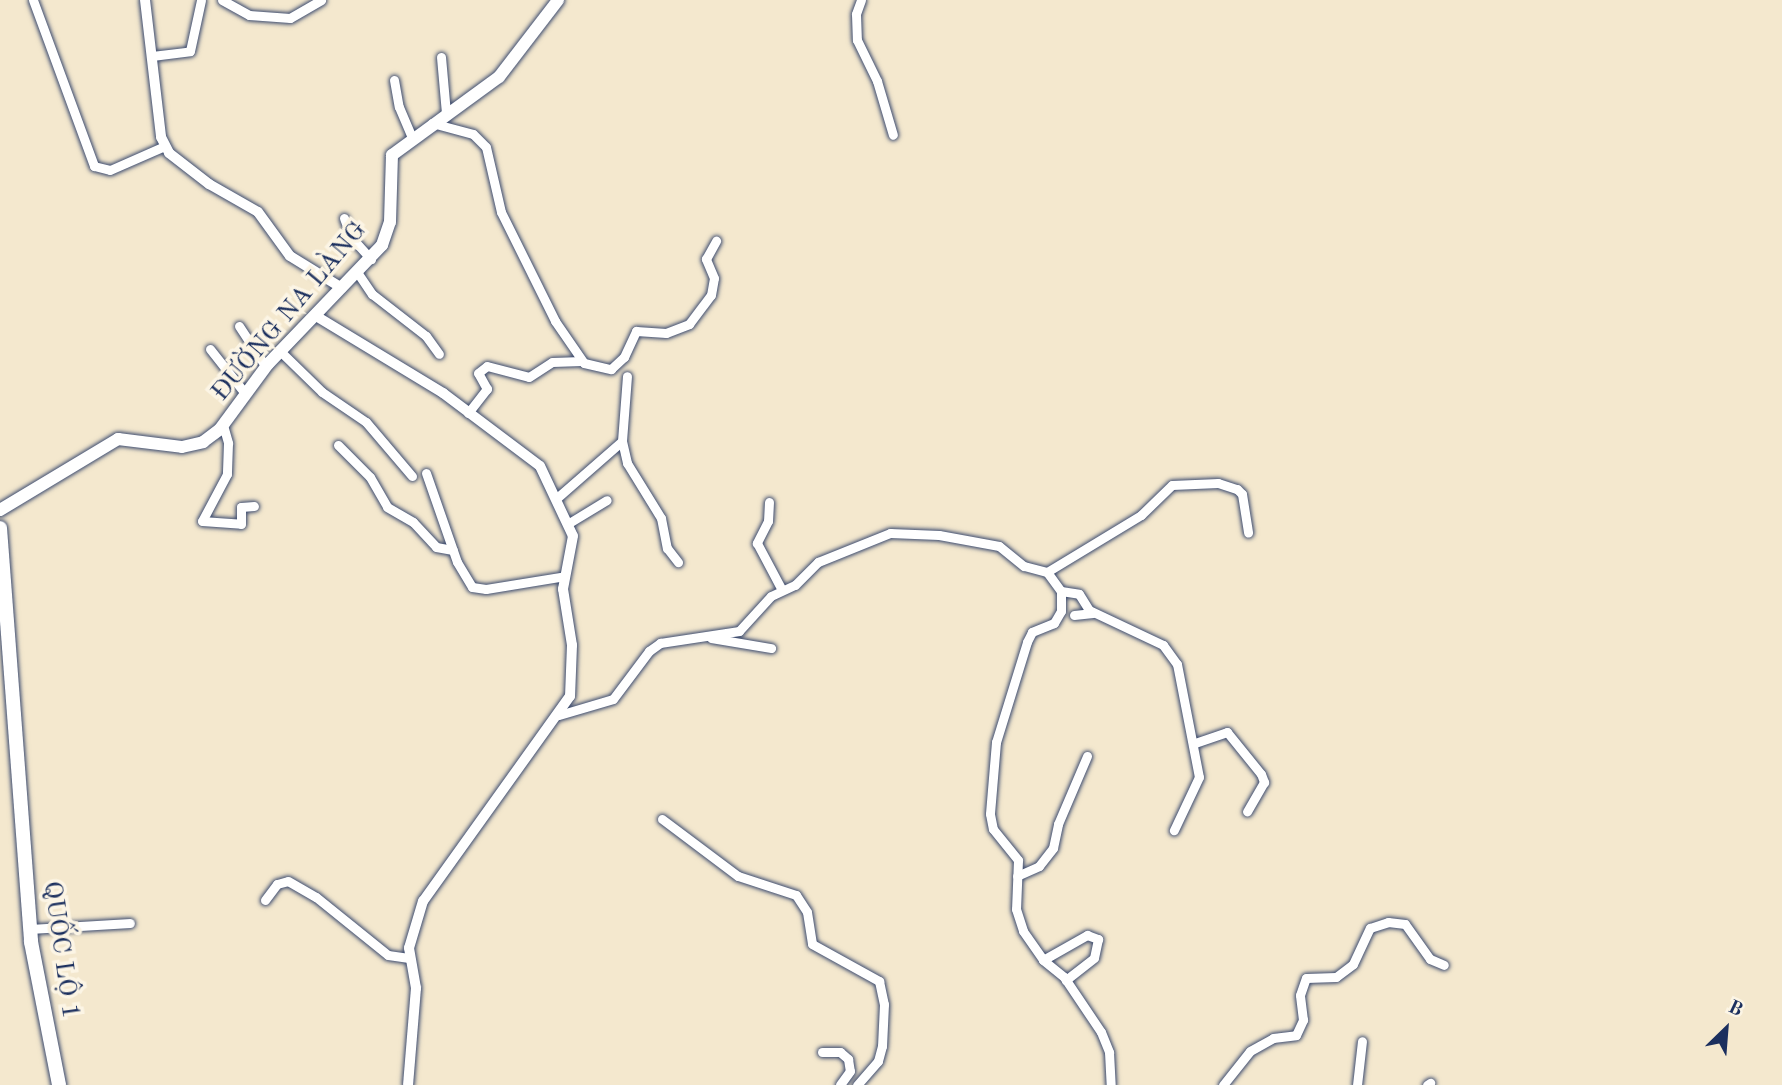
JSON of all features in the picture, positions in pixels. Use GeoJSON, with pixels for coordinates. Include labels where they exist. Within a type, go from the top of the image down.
{"type":"FeatureCollection","features":[{"type":"Feature","properties":{"kind":"highway","name":"QUỐC LỘ 1"},"geometry":{"type":"LineString","coordinates":[[0,528],[30,929],[42,1017],[59,1085]]}},
{"type":"Feature","properties":{"kind":"main road","name":"ĐƯỜNG NA LÀNG"},"geometry":{"type":"LineString","coordinates":[[0,510],[118,439],[194,445],[223,425],[244,392],[371,259],[385,240],[390,222],[390,159],[412,138],[499,77],[558,0]]}},
{"type":"Feature","properties":{"kind":"street"},"geometry":{"type":"LineString","coordinates":[[33,0],[94,166],[110,170],[164,146]]}},
{"type":"Feature","properties":{"kind":"street"},"geometry":{"type":"LineString","coordinates":[[145,0],[164,146],[180,164],[258,212],[296,261],[342,288]]}},
{"type":"Feature","properties":{"kind":"street"},"geometry":{"type":"LineString","coordinates":[[152,56],[190,51],[201,0],[209,0]]}},
{"type":"Feature","properties":{"kind":"street"},"geometry":{"type":"LineString","coordinates":[[222,0],[249,15],[290,18],[321,0]]}},
{"type":"Feature","properties":{"kind":"street"},"geometry":{"type":"LineString","coordinates":[[861,0],[856,14],[857,40],[877,80],[893,135]]}},
{"type":"Feature","properties":{"kind":"street"},"geometry":{"type":"LineString","coordinates":[[441,57],[446,113]]}},
{"type":"Feature","properties":{"kind":"street"},"geometry":{"type":"LineString","coordinates":[[394,80],[398,107],[412,138]]}},
{"type":"Feature","properties":{"kind":"street"},"geometry":{"type":"LineString","coordinates":[[432,123],[473,134],[486,147],[501,212],[555,321],[582,361]]}},
{"type":"Feature","properties":{"kind":"street"},"geometry":{"type":"LineString","coordinates":[[344,218],[351,237],[371,259]]}},
{"type":"Feature","properties":{"kind":"street"},"geometry":{"type":"LineString","coordinates":[[468,414],[487,389],[478,376],[487,366],[529,377],[552,362],[582,361],[611,369],[624,357],[636,331],[666,333],[689,324],[713,289],[706,260],[716,241]]}},
{"type":"Feature","properties":{"kind":"street"},"geometry":{"type":"LineString","coordinates":[[357,272],[372,294],[422,332],[439,354]]}},
{"type":"Feature","properties":{"kind":"street"},"geometry":{"type":"LineString","coordinates":[[316,316],[443,393],[540,467],[558,497],[573,536],[565,576],[572,673],[570,696],[559,715],[432,885],[410,937],[409,958],[416,988],[408,1085]]}},
{"type":"Feature","properties":{"kind":"street"},"geometry":{"type":"LineString","coordinates":[[239,326],[266,367]]}},
{"type":"Feature","properties":{"kind":"street"},"geometry":{"type":"LineString","coordinates":[[210,349],[244,392]]}},
{"type":"Feature","properties":{"kind":"street"},"geometry":{"type":"LineString","coordinates":[[281,352],[322,392],[366,422],[412,476]]}},
{"type":"Feature","properties":{"kind":"street"},"geometry":{"type":"LineString","coordinates":[[627,376],[622,441],[627,463],[661,517],[667,548],[678,562]]}},
{"type":"Feature","properties":{"kind":"street"},"geometry":{"type":"LineString","coordinates":[[223,425],[228,443],[226,474],[202,521],[241,524],[241,507],[254,506]]}},
{"type":"Feature","properties":{"kind":"street"},"geometry":{"type":"LineString","coordinates":[[558,497],[622,441]]}},
{"type":"Feature","properties":{"kind":"street"},"geometry":{"type":"LineString","coordinates":[[338,445],[370,477],[387,507],[413,522],[438,548],[453,550]]}},
{"type":"Feature","properties":{"kind":"street"},"geometry":{"type":"LineString","coordinates":[[426,473],[453,550],[472,587],[478,589],[565,576]]}},
{"type":"Feature","properties":{"kind":"street"},"geometry":{"type":"LineString","coordinates":[[1047,572],[1136,519],[1172,485],[1218,484],[1237,489],[1243,499],[1248,533]]}},
{"type":"Feature","properties":{"kind":"street"},"geometry":{"type":"LineString","coordinates":[[569,523],[607,500]]}},
{"type":"Feature","properties":{"kind":"street"},"geometry":{"type":"LineString","coordinates":[[769,502],[768,521],[757,543],[782,590]]}},
{"type":"Feature","properties":{"kind":"street"},"geometry":{"type":"LineString","coordinates":[[559,715],[613,699],[649,651],[660,643],[704,634],[739,631],[782,590],[795,585],[825,559],[903,530],[999,546],[1024,566],[1047,572],[1061,591],[1058,620],[1039,626],[1027,642],[996,743],[990,814],[993,829],[1018,860],[1018,916],[1043,960],[1066,980],[1109,1052],[1111,1085]]}},
{"type":"Feature","properties":{"kind":"street"},"geometry":{"type":"LineString","coordinates":[[1061,591],[1079,594],[1094,613],[1156,640],[1169,651],[1177,664],[1185,715],[1195,743],[1199,777],[1174,830]]}},
{"type":"Feature","properties":{"kind":"street"},"geometry":{"type":"LineString","coordinates":[[1074,615],[1094,613]]}},
{"type":"Feature","properties":{"kind":"street"},"geometry":{"type":"LineString","coordinates":[[704,634],[771,648]]}},
{"type":"Feature","properties":{"kind":"street"},"geometry":{"type":"LineString","coordinates":[[1195,743],[1227,732],[1255,766],[1264,782],[1247,813]]}},
{"type":"Feature","properties":{"kind":"street"},"geometry":{"type":"LineString","coordinates":[[1017,876],[1039,866],[1053,848],[1058,824],[1087,755]]}},
{"type":"Feature","properties":{"kind":"street"},"geometry":{"type":"LineString","coordinates":[[662,819],[738,876],[796,895],[807,912],[812,944],[879,981],[884,1004],[882,1046],[878,1060],[857,1085]]}},
{"type":"Feature","properties":{"kind":"street"},"geometry":{"type":"LineString","coordinates":[[265,900],[277,884],[288,881],[316,897],[388,955],[409,958]]}},
{"type":"Feature","properties":{"kind":"street"},"geometry":{"type":"LineString","coordinates":[[1223,1085],[1250,1051],[1273,1038],[1296,1035],[1303,1020],[1300,995],[1306,978],[1336,976],[1353,964],[1370,928],[1388,922],[1405,924],[1430,959],[1444,965]]}},
{"type":"Feature","properties":{"kind":"street"},"geometry":{"type":"LineString","coordinates":[[30,929],[130,923]]}},
{"type":"Feature","properties":{"kind":"street"},"geometry":{"type":"LineString","coordinates":[[1043,960],[1087,935],[1098,939],[1094,957],[1066,980]]}},
{"type":"Feature","properties":{"kind":"street"},"geometry":{"type":"LineString","coordinates":[[1357,1085],[1362,1041]]}},
{"type":"Feature","properties":{"kind":"street"},"geometry":{"type":"LineString","coordinates":[[822,1052],[846,1054],[850,1071],[840,1085]]}}]}
